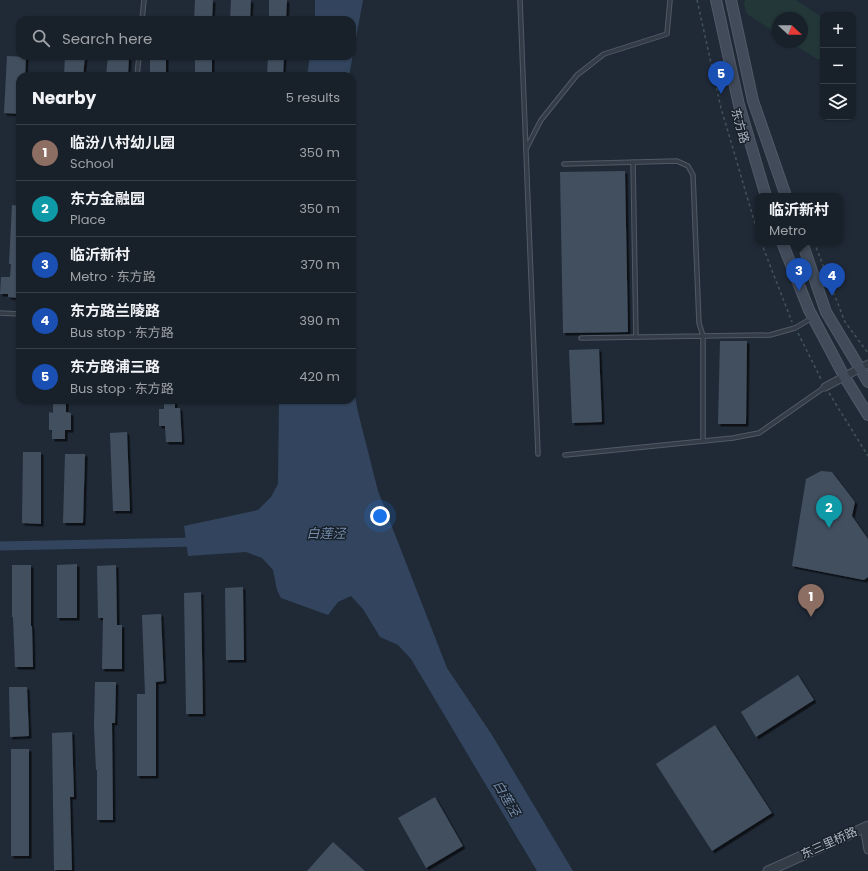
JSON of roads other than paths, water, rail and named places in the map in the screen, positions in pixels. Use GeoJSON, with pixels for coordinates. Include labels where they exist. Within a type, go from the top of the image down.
{"type":"FeatureCollection","features":[{"type":"Feature","properties":{"kind":"main road","name":"东方路"},"geometry":{"type":"LineString","coordinates":[[716,0],[739,105],[765,193]]}},
{"type":"Feature","properties":{"kind":"main road","name":"东方路"},"geometry":{"type":"LineString","coordinates":[[731,0],[753,101],[785,193]]}},
{"type":"Feature","properties":{"kind":"main road"},"geometry":{"type":"LineString","coordinates":[[783,245],[813,317],[844,376],[868,415]]}},
{"type":"Feature","properties":{"kind":"main road"},"geometry":{"type":"LineString","coordinates":[[803,245],[826,312],[864,367],[868,382]]}},
{"type":"Feature","properties":{"kind":"street"},"geometry":{"type":"LineString","coordinates":[[825,387],[864,367]]}},
{"type":"Feature","properties":{"kind":"street"},"geometry":{"type":"LineString","coordinates":[[866,826],[868,850]]}},
{"type":"Feature","properties":{"kind":"street","name":"东三里桥路"},"geometry":{"type":"LineString","coordinates":[[768,871],[866,826]]}},
{"type":"Feature","properties":{"kind":"lane"},"geometry":{"type":"LineString","coordinates":[[142,16],[144,0]]}},
{"type":"Feature","properties":{"kind":"lane"},"geometry":{"type":"LineString","coordinates":[[520,0],[538,454]]}},
{"type":"Feature","properties":{"kind":"lane"},"geometry":{"type":"LineString","coordinates":[[526,149],[542,120],[578,75],[604,54],[667,34],[670,0]]}},
{"type":"Feature","properties":{"kind":"lane"},"geometry":{"type":"LineString","coordinates":[[137,72],[139,60]]}},
{"type":"Feature","properties":{"kind":"lane"},"geometry":{"type":"LineString","coordinates":[[564,164],[677,161],[688,166],[693,175],[699,323],[703,336],[703,441]]}},
{"type":"Feature","properties":{"kind":"lane"},"geometry":{"type":"LineString","coordinates":[[633,162],[636,337]]}},
{"type":"Feature","properties":{"kind":"lane"},"geometry":{"type":"LineString","coordinates":[[0,313],[16,314]]}},
{"type":"Feature","properties":{"kind":"lane"},"geometry":{"type":"LineString","coordinates":[[581,338],[770,335],[795,328],[813,317]]}},
{"type":"Feature","properties":{"kind":"lane"},"geometry":{"type":"LineString","coordinates":[[565,455],[732,438],[759,433],[825,387]]}},
{"type":"Feature","properties":{"kind":"water"},"geometry":{"type":"Polygon","coordinates":[[[315,0],[363,0],[356,38],[356,16],[315,16],[315,0]]]}},
{"type":"Feature","properties":{"kind":"water"},"geometry":{"type":"Polygon","coordinates":[[[309,60],[352,60],[350,72],[308,72],[309,60]]]}},
{"type":"Feature","properties":{"kind":"water","name":"白莲泾"},"geometry":{"type":"Polygon","coordinates":[[[356,402],[378,491],[447,668],[492,735],[573,871],[537,871],[411,659],[398,645],[380,637],[363,609],[351,596],[338,602],[328,615],[281,598],[277,590],[273,570],[262,558],[246,552],[188,556],[184,526],[258,510],[271,497],[278,484],[279,404],[356,404],[356,402]]]}},
{"type":"Feature","properties":{"kind":"waterway"},"geometry":{"type":"LineString","coordinates":[[0,546],[197,542]]}},
{"type":"Feature","properties":{"kind":"place","name":"东方路浦三路"},"geometry":{"type":"Point","coordinates":[721,94]}},
{"type":"Feature","properties":{"kind":"place","name":"临沂新村"},"geometry":{"type":"Point","coordinates":[799,291]}},
{"type":"Feature","properties":{"kind":"place","name":"东方路兰陵路"},"geometry":{"type":"Point","coordinates":[832,296]}},
{"type":"Feature","properties":{"kind":"place","name":"东方金融园"},"geometry":{"type":"Point","coordinates":[829,528]}},
{"type":"Feature","properties":{"kind":"place","name":"临汾八村幼儿园"},"geometry":{"type":"Point","coordinates":[811,617]}}]}
